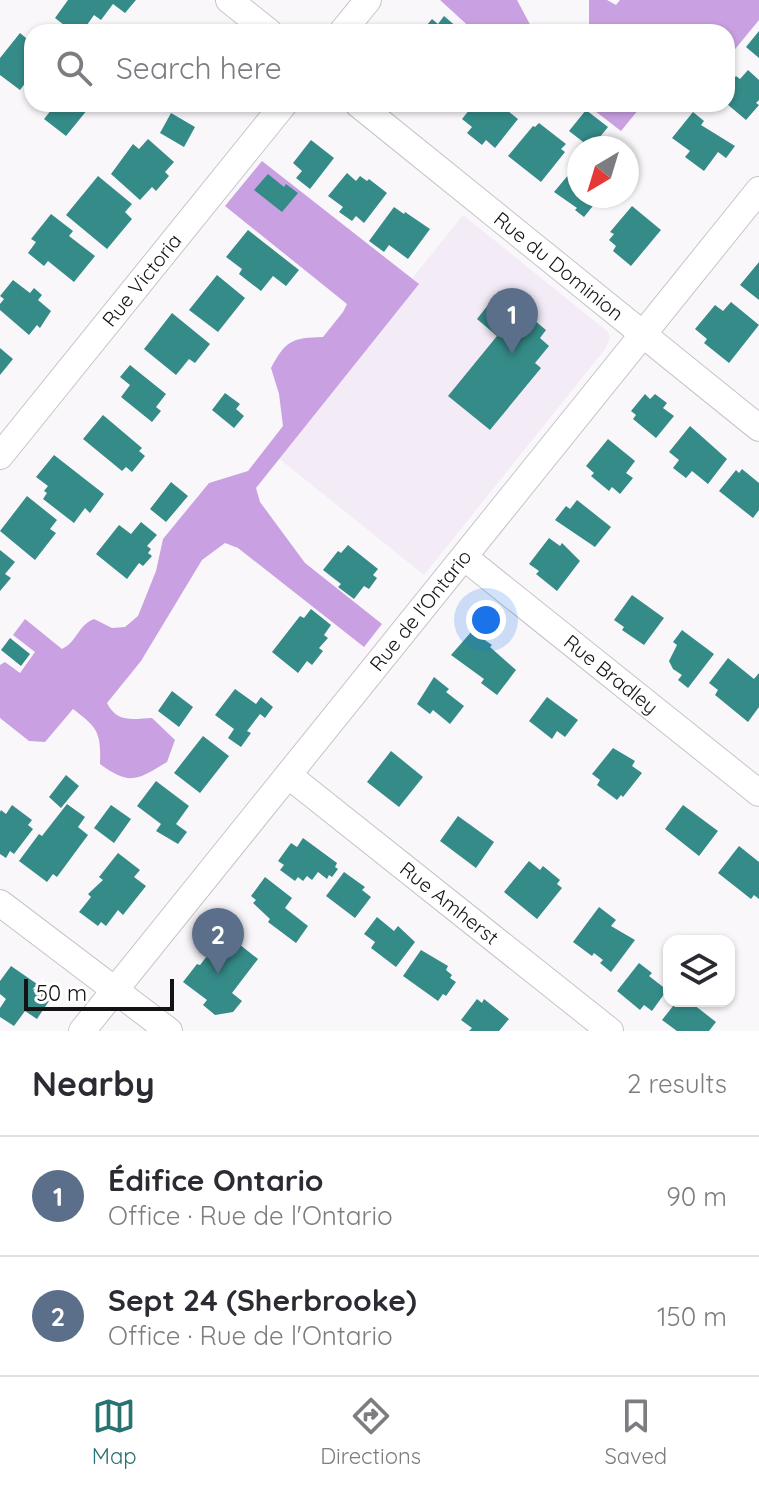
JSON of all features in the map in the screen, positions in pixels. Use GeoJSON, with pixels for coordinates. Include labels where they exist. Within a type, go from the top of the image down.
{"type":"FeatureCollection","features":[{"type":"Feature","properties":{"kind":"street"},"geometry":{"type":"LineString","coordinates":[[229,0],[259,24]]}},
{"type":"Feature","properties":{"kind":"street"},"geometry":{"type":"LineString","coordinates":[[348,24],[368,0]]}},
{"type":"Feature","properties":{"kind":"street","name":"Rue Victoria"},"geometry":{"type":"LineString","coordinates":[[0,456],[278,112]]}},
{"type":"Feature","properties":{"kind":"street","name":"Rue du Dominion"},"geometry":{"type":"LineString","coordinates":[[368,112],[759,428]]}},
{"type":"Feature","properties":{"kind":"street","name":"Rue de l'Ontario"},"geometry":{"type":"LineString","coordinates":[[82,1031],[759,190]]}},
{"type":"Feature","properties":{"kind":"street","name":"Rue Bradley"},"geometry":{"type":"LineString","coordinates":[[464,557],[759,793]]}},
{"type":"Feature","properties":{"kind":"street","name":"Rue Amherst"},"geometry":{"type":"LineString","coordinates":[[288,775],[610,1031]]}},
{"type":"Feature","properties":{"kind":"street"},"geometry":{"type":"LineString","coordinates":[[0,903],[169,1031]]}},
{"type":"Feature","properties":{"kind":"shaded area"},"geometry":{"type":"Polygon","coordinates":[[[440,0],[517,0],[530,24],[466,24],[440,0]]]}},
{"type":"Feature","properties":{"kind":"shaded area"},"geometry":{"type":"Polygon","coordinates":[[[589,0],[607,0],[616,5],[620,0],[759,0],[759,20],[735,49],[735,24],[589,24],[589,0]]]}},
{"type":"Feature","properties":{"kind":"shaded area"},"geometry":{"type":"Polygon","coordinates":[[[596,112],[636,112],[621,131],[596,112]]]}},
{"type":"Feature","properties":{"kind":"shaded area"},"geometry":{"type":"Polygon","coordinates":[[[262,161],[419,284],[256,488],[260,502],[305,563],[382,624],[364,647],[238,548],[225,543],[202,560],[141,661],[107,703],[120,717],[152,718],[175,740],[167,762],[141,776],[126,778],[100,764],[96,732],[73,709],[45,742],[29,741],[0,718],[0,665],[5,662],[20,673],[35,652],[13,635],[25,619],[62,649],[84,625],[94,619],[112,628],[125,627],[138,616],[156,571],[163,539],[209,483],[248,471],[283,426],[279,394],[271,368],[281,351],[297,340],[323,337],[343,312],[347,304],[225,206],[262,161]]]}},
{"type":"Feature","properties":{"kind":"shaded area"},"geometry":{"type":"Polygon","coordinates":[[[463,215],[607,331],[610,337],[606,348],[424,575],[272,453],[463,215]]]}},
{"type":"Feature","properties":{"kind":"building"},"geometry":{"type":"Polygon","coordinates":[[[68,0],[136,0],[125,13],[113,4],[101,20],[94,15],[88,24],[63,24],[55,18],[68,0]]]}},
{"type":"Feature","properties":{"kind":"building"},"geometry":{"type":"Polygon","coordinates":[[[444,16],[453,24],[438,24],[444,16]]]}},
{"type":"Feature","properties":{"kind":"building"},"geometry":{"type":"Polygon","coordinates":[[[759,31],[759,58],[746,47],[759,31]]]}},
{"type":"Feature","properties":{"kind":"building"},"geometry":{"type":"Polygon","coordinates":[[[20,33],[24,36],[24,85],[20,90],[0,75],[0,58],[20,33]]]}},
{"type":"Feature","properties":{"kind":"building"},"geometry":{"type":"Polygon","coordinates":[[[748,70],[759,80],[759,100],[756,103],[759,105],[746,120],[735,111],[735,77],[740,79],[748,70]]]}},
{"type":"Feature","properties":{"kind":"building"},"geometry":{"type":"Polygon","coordinates":[[[50,112],[86,112],[66,136],[44,119],[50,112]]]}},
{"type":"Feature","properties":{"kind":"building"},"geometry":{"type":"Polygon","coordinates":[[[468,112],[509,112],[518,119],[495,148],[486,140],[482,145],[467,133],[472,127],[462,119],[468,112]]]}},
{"type":"Feature","properties":{"kind":"building"},"geometry":{"type":"Polygon","coordinates":[[[584,112],[608,127],[601,136],[575,136],[569,131],[584,112]]]}},
{"type":"Feature","properties":{"kind":"building"},"geometry":{"type":"Polygon","coordinates":[[[693,112],[704,121],[701,125],[735,146],[726,158],[718,152],[704,171],[685,157],[690,151],[672,138],[693,112]]]}},
{"type":"Feature","properties":{"kind":"building"},"geometry":{"type":"Polygon","coordinates":[[[171,113],[195,127],[184,147],[160,133],[171,113]]]}},
{"type":"Feature","properties":{"kind":"building"},"geometry":{"type":"Polygon","coordinates":[[[539,123],[566,144],[561,149],[565,152],[541,182],[508,156],[539,123]]]}},
{"type":"Feature","properties":{"kind":"building"},"geometry":{"type":"Polygon","coordinates":[[[148,139],[174,162],[165,172],[169,176],[156,191],[152,187],[140,200],[111,174],[133,144],[139,149],[148,139]]]}},
{"type":"Feature","properties":{"kind":"building"},"geometry":{"type":"Polygon","coordinates":[[[311,140],[334,158],[310,189],[296,178],[302,171],[293,163],[311,140]]]}},
{"type":"Feature","properties":{"kind":"building"},"geometry":{"type":"Polygon","coordinates":[[[347,173],[356,181],[360,176],[367,181],[369,179],[387,193],[364,223],[356,216],[352,221],[339,212],[343,207],[328,196],[347,173]]]}},
{"type":"Feature","properties":{"kind":"building"},"geometry":{"type":"Polygon","coordinates":[[[268,174],[284,187],[286,184],[298,193],[282,212],[254,190],[268,174]]]}},
{"type":"Feature","properties":{"kind":"building"},"geometry":{"type":"Polygon","coordinates":[[[98,176],[132,204],[125,212],[132,219],[107,249],[66,215],[98,176]]]}},
{"type":"Feature","properties":{"kind":"building"},"geometry":{"type":"Polygon","coordinates":[[[567,176],[567,201],[554,192],[567,176]]]}},
{"type":"Feature","properties":{"kind":"building"},"geometry":{"type":"Polygon","coordinates":[[[394,207],[430,229],[408,259],[389,245],[384,252],[369,241],[394,207]]]}},
{"type":"Feature","properties":{"kind":"building"},"geometry":{"type":"Polygon","coordinates":[[[577,208],[591,208],[584,217],[575,210],[577,208]]]}},
{"type":"Feature","properties":{"kind":"building"},"geometry":{"type":"Polygon","coordinates":[[[630,208],[661,230],[631,266],[613,251],[616,246],[609,240],[614,234],[610,232],[630,208]]]}},
{"type":"Feature","properties":{"kind":"building"},"geometry":{"type":"Polygon","coordinates":[[[51,214],[73,231],[69,236],[95,256],[74,282],[48,261],[44,266],[28,253],[36,242],[31,239],[51,214]]]}},
{"type":"Feature","properties":{"kind":"building"},"geometry":{"type":"Polygon","coordinates":[[[248,230],[299,270],[286,286],[273,276],[261,291],[239,274],[242,269],[226,257],[248,230]]]}},
{"type":"Feature","properties":{"kind":"building"},"geometry":{"type":"Polygon","coordinates":[[[759,262],[759,300],[740,285],[759,262]]]}},
{"type":"Feature","properties":{"kind":"building"},"geometry":{"type":"Polygon","coordinates":[[[217,275],[245,298],[218,332],[189,310],[217,275]]]}},
{"type":"Feature","properties":{"kind":"building"},"geometry":{"type":"Polygon","coordinates":[[[13,280],[30,293],[34,288],[42,295],[38,300],[51,311],[40,328],[37,325],[29,335],[0,310],[4,299],[0,296],[13,280]]]}},
{"type":"Feature","properties":{"kind":"building"},"geometry":{"type":"Polygon","coordinates":[[[499,291],[546,330],[540,338],[549,346],[535,363],[541,368],[490,430],[448,396],[497,336],[477,319],[499,291]]]}},
{"type":"Feature","properties":{"kind":"building"},"geometry":{"type":"Polygon","coordinates":[[[731,302],[759,325],[729,363],[704,343],[707,339],[695,329],[715,305],[723,311],[731,302]]]}},
{"type":"Feature","properties":{"kind":"building"},"geometry":{"type":"Polygon","coordinates":[[[172,313],[210,344],[195,363],[189,359],[176,375],[144,349],[172,313]]]}},
{"type":"Feature","properties":{"kind":"building"},"geometry":{"type":"Polygon","coordinates":[[[0,348],[13,359],[0,375],[0,348]]]}},
{"type":"Feature","properties":{"kind":"building"},"geometry":{"type":"Polygon","coordinates":[[[130,365],[166,394],[156,407],[161,411],[152,422],[121,397],[130,385],[120,377],[130,365]]]}},
{"type":"Feature","properties":{"kind":"building"},"geometry":{"type":"Polygon","coordinates":[[[225,393],[240,404],[236,409],[244,416],[234,428],[212,410],[225,393]]]}},
{"type":"Feature","properties":{"kind":"building"},"geometry":{"type":"Polygon","coordinates":[[[645,394],[650,399],[655,394],[667,403],[663,408],[674,416],[656,438],[633,419],[636,415],[631,411],[645,394]]]}},
{"type":"Feature","properties":{"kind":"building"},"geometry":{"type":"Polygon","coordinates":[[[103,415],[142,448],[139,451],[145,456],[132,472],[126,467],[122,471],[83,439],[103,415]]]}},
{"type":"Feature","properties":{"kind":"building"},"geometry":{"type":"Polygon","coordinates":[[[690,426],[727,459],[708,484],[692,471],[686,478],[673,468],[679,460],[669,452],[690,426]]]}},
{"type":"Feature","properties":{"kind":"building"},"geometry":{"type":"Polygon","coordinates":[[[608,439],[635,461],[626,473],[633,478],[620,494],[612,487],[609,491],[591,476],[594,473],[586,466],[608,439]]]}},
{"type":"Feature","properties":{"kind":"building"},"geometry":{"type":"Polygon","coordinates":[[[54,455],[104,494],[90,513],[85,508],[74,523],[43,499],[48,486],[36,477],[54,455]]]}},
{"type":"Feature","properties":{"kind":"building"},"geometry":{"type":"Polygon","coordinates":[[[742,469],[759,483],[759,510],[753,518],[719,491],[736,470],[739,473],[742,469]]]}},
{"type":"Feature","properties":{"kind":"building"},"geometry":{"type":"Polygon","coordinates":[[[171,482],[188,496],[166,522],[150,509],[171,482]]]}},
{"type":"Feature","properties":{"kind":"building"},"geometry":{"type":"Polygon","coordinates":[[[27,496],[57,520],[50,529],[56,533],[35,560],[0,531],[27,496]]]}},
{"type":"Feature","properties":{"kind":"building"},"geometry":{"type":"Polygon","coordinates":[[[577,500],[611,527],[595,547],[555,520],[566,506],[570,509],[577,500]]]}},
{"type":"Feature","properties":{"kind":"building"},"geometry":{"type":"Polygon","coordinates":[[[141,522],[157,535],[147,546],[152,556],[143,566],[139,563],[127,579],[96,554],[119,525],[131,534],[141,522]]]}},
{"type":"Feature","properties":{"kind":"building"},"geometry":{"type":"Polygon","coordinates":[[[549,538],[560,546],[562,543],[580,561],[557,591],[529,564],[549,538]]]}},
{"type":"Feature","properties":{"kind":"building"},"geometry":{"type":"Polygon","coordinates":[[[348,545],[378,569],[373,575],[377,578],[369,589],[364,586],[354,599],[323,570],[338,551],[341,553],[348,545]]]}},
{"type":"Feature","properties":{"kind":"building"},"geometry":{"type":"Polygon","coordinates":[[[0,550],[15,562],[5,574],[11,578],[0,591],[0,550]]]}},
{"type":"Feature","properties":{"kind":"building"},"geometry":{"type":"Polygon","coordinates":[[[632,595],[664,618],[644,645],[622,630],[624,627],[614,620],[632,595]]]}},
{"type":"Feature","properties":{"kind":"building"},"geometry":{"type":"Polygon","coordinates":[[[311,609],[331,625],[324,635],[328,638],[319,648],[323,651],[312,665],[307,661],[298,673],[272,652],[300,616],[304,618],[311,609]]]}},
{"type":"Feature","properties":{"kind":"building"},"geometry":{"type":"Polygon","coordinates":[[[682,630],[714,654],[688,688],[678,680],[682,675],[673,669],[669,661],[677,645],[673,642],[682,630]]]}},
{"type":"Feature","properties":{"kind":"building"},"geometry":{"type":"Polygon","coordinates":[[[472,631],[492,645],[490,647],[516,670],[497,695],[481,683],[484,679],[451,655],[472,631]]]}},
{"type":"Feature","properties":{"kind":"building"},"geometry":{"type":"Polygon","coordinates":[[[10,638],[30,654],[21,666],[1,650],[10,638]]]}},
{"type":"Feature","properties":{"kind":"building"},"geometry":{"type":"Polygon","coordinates":[[[728,658],[754,679],[759,673],[759,707],[748,722],[715,695],[718,690],[709,683],[728,658]]]}},
{"type":"Feature","properties":{"kind":"building"},"geometry":{"type":"Polygon","coordinates":[[[434,677],[449,689],[446,692],[464,706],[450,724],[433,710],[430,714],[417,704],[434,677]]]}},
{"type":"Feature","properties":{"kind":"building"},"geometry":{"type":"Polygon","coordinates":[[[235,689],[256,704],[261,697],[273,707],[265,718],[260,714],[247,731],[251,733],[241,747],[228,738],[234,729],[215,715],[235,689]]]}},
{"type":"Feature","properties":{"kind":"building"},"geometry":{"type":"Polygon","coordinates":[[[172,691],[193,707],[179,727],[158,711],[172,691]]]}},
{"type":"Feature","properties":{"kind":"building"},"geometry":{"type":"Polygon","coordinates":[[[547,697],[578,720],[565,737],[557,731],[552,739],[529,721],[547,697]]]}},
{"type":"Feature","properties":{"kind":"building"},"geometry":{"type":"Polygon","coordinates":[[[203,736],[229,756],[200,793],[174,773],[203,736]]]}},
{"type":"Feature","properties":{"kind":"building"},"geometry":{"type":"Polygon","coordinates":[[[613,748],[635,761],[632,766],[642,773],[617,800],[597,785],[600,780],[592,774],[613,748]]]}},
{"type":"Feature","properties":{"kind":"building"},"geometry":{"type":"Polygon","coordinates":[[[391,751],[423,777],[399,807],[367,782],[391,751]]]}},
{"type":"Feature","properties":{"kind":"building"},"geometry":{"type":"Polygon","coordinates":[[[66,775],[79,786],[61,808],[49,797],[66,775]]]}},
{"type":"Feature","properties":{"kind":"building"},"geometry":{"type":"Polygon","coordinates":[[[156,781],[189,806],[176,824],[187,832],[178,844],[156,831],[161,824],[137,806],[156,781]]]}},
{"type":"Feature","properties":{"kind":"building"},"geometry":{"type":"Polygon","coordinates":[[[67,804],[85,817],[78,827],[88,835],[57,877],[53,874],[47,882],[19,861],[67,804]]]}},
{"type":"Feature","properties":{"kind":"building"},"geometry":{"type":"Polygon","coordinates":[[[12,805],[32,820],[28,825],[33,829],[14,854],[10,851],[6,858],[0,854],[0,812],[6,814],[12,805]]]}},
{"type":"Feature","properties":{"kind":"building"},"geometry":{"type":"Polygon","coordinates":[[[111,805],[131,819],[114,843],[94,828],[111,805]]]}},
{"type":"Feature","properties":{"kind":"building"},"geometry":{"type":"Polygon","coordinates":[[[683,805],[718,831],[699,856],[665,829],[683,805]]]}},
{"type":"Feature","properties":{"kind":"building"},"geometry":{"type":"Polygon","coordinates":[[[458,816],[494,842],[476,868],[440,841],[458,816]]]}},
{"type":"Feature","properties":{"kind":"building"},"geometry":{"type":"Polygon","coordinates":[[[303,838],[337,863],[335,867],[338,869],[332,877],[329,875],[327,879],[318,872],[312,880],[307,876],[303,881],[298,877],[295,881],[280,870],[284,865],[278,861],[291,843],[297,847],[303,838]]]}},
{"type":"Feature","properties":{"kind":"building"},"geometry":{"type":"Polygon","coordinates":[[[739,846],[759,862],[759,899],[754,895],[751,899],[718,873],[739,846]]]}},
{"type":"Feature","properties":{"kind":"building"},"geometry":{"type":"Polygon","coordinates":[[[118,853],[140,870],[134,877],[146,886],[123,915],[118,910],[106,926],[101,922],[98,926],[79,912],[91,897],[88,894],[103,880],[99,877],[118,853]]]}},
{"type":"Feature","properties":{"kind":"building"},"geometry":{"type":"Polygon","coordinates":[[[529,861],[540,870],[543,866],[560,880],[557,884],[562,888],[537,919],[504,892],[529,861]]]}},
{"type":"Feature","properties":{"kind":"building"},"geometry":{"type":"Polygon","coordinates":[[[344,872],[365,887],[362,890],[371,897],[355,918],[326,896],[344,872]]]}},
{"type":"Feature","properties":{"kind":"building"},"geometry":{"type":"Polygon","coordinates":[[[265,877],[292,898],[285,908],[308,926],[296,943],[268,922],[270,919],[253,903],[256,900],[251,896],[265,877]]]}},
{"type":"Feature","properties":{"kind":"building"},"geometry":{"type":"Polygon","coordinates":[[[599,907],[616,920],[611,926],[635,940],[611,972],[600,963],[603,960],[573,942],[599,907]]]}},
{"type":"Feature","properties":{"kind":"building"},"geometry":{"type":"Polygon","coordinates":[[[377,917],[394,931],[398,926],[415,942],[396,967],[371,948],[375,942],[364,934],[377,917]]]}},
{"type":"Feature","properties":{"kind":"building"},"geometry":{"type":"Polygon","coordinates":[[[225,933],[258,959],[232,993],[242,1001],[233,1012],[215,1015],[203,1005],[207,1000],[183,982],[225,933]]]}},
{"type":"Feature","properties":{"kind":"building"},"geometry":{"type":"Polygon","coordinates":[[[421,950],[448,966],[446,970],[452,975],[450,978],[456,982],[438,1001],[403,976],[421,950]]]}},
{"type":"Feature","properties":{"kind":"building"},"geometry":{"type":"Polygon","coordinates":[[[639,963],[663,987],[663,996],[652,1011],[644,1005],[640,1010],[617,991],[639,963]]]}},
{"type":"Feature","properties":{"kind":"building"},"geometry":{"type":"Polygon","coordinates":[[[11,966],[53,995],[37,1019],[25,1011],[14,1026],[0,1017],[0,1008],[6,999],[0,994],[0,981],[11,966]]]}},
{"type":"Feature","properties":{"kind":"building"},"geometry":{"type":"Polygon","coordinates":[[[477,999],[482,1003],[484,999],[509,1019],[499,1031],[469,1031],[472,1028],[461,1020],[477,999]]]}},
{"type":"Feature","properties":{"kind":"building"},"geometry":{"type":"Polygon","coordinates":[[[672,1007],[697,1007],[716,1022],[709,1031],[677,1031],[662,1020],[672,1007]]]}},
{"type":"Feature","properties":{"kind":"place","name":"Édifice Ontario"},"geometry":{"type":"Point","coordinates":[512,354]}},
{"type":"Feature","properties":{"kind":"place","name":"Sept 24 (Sherbrooke)"},"geometry":{"type":"Point","coordinates":[218,974]}}]}
